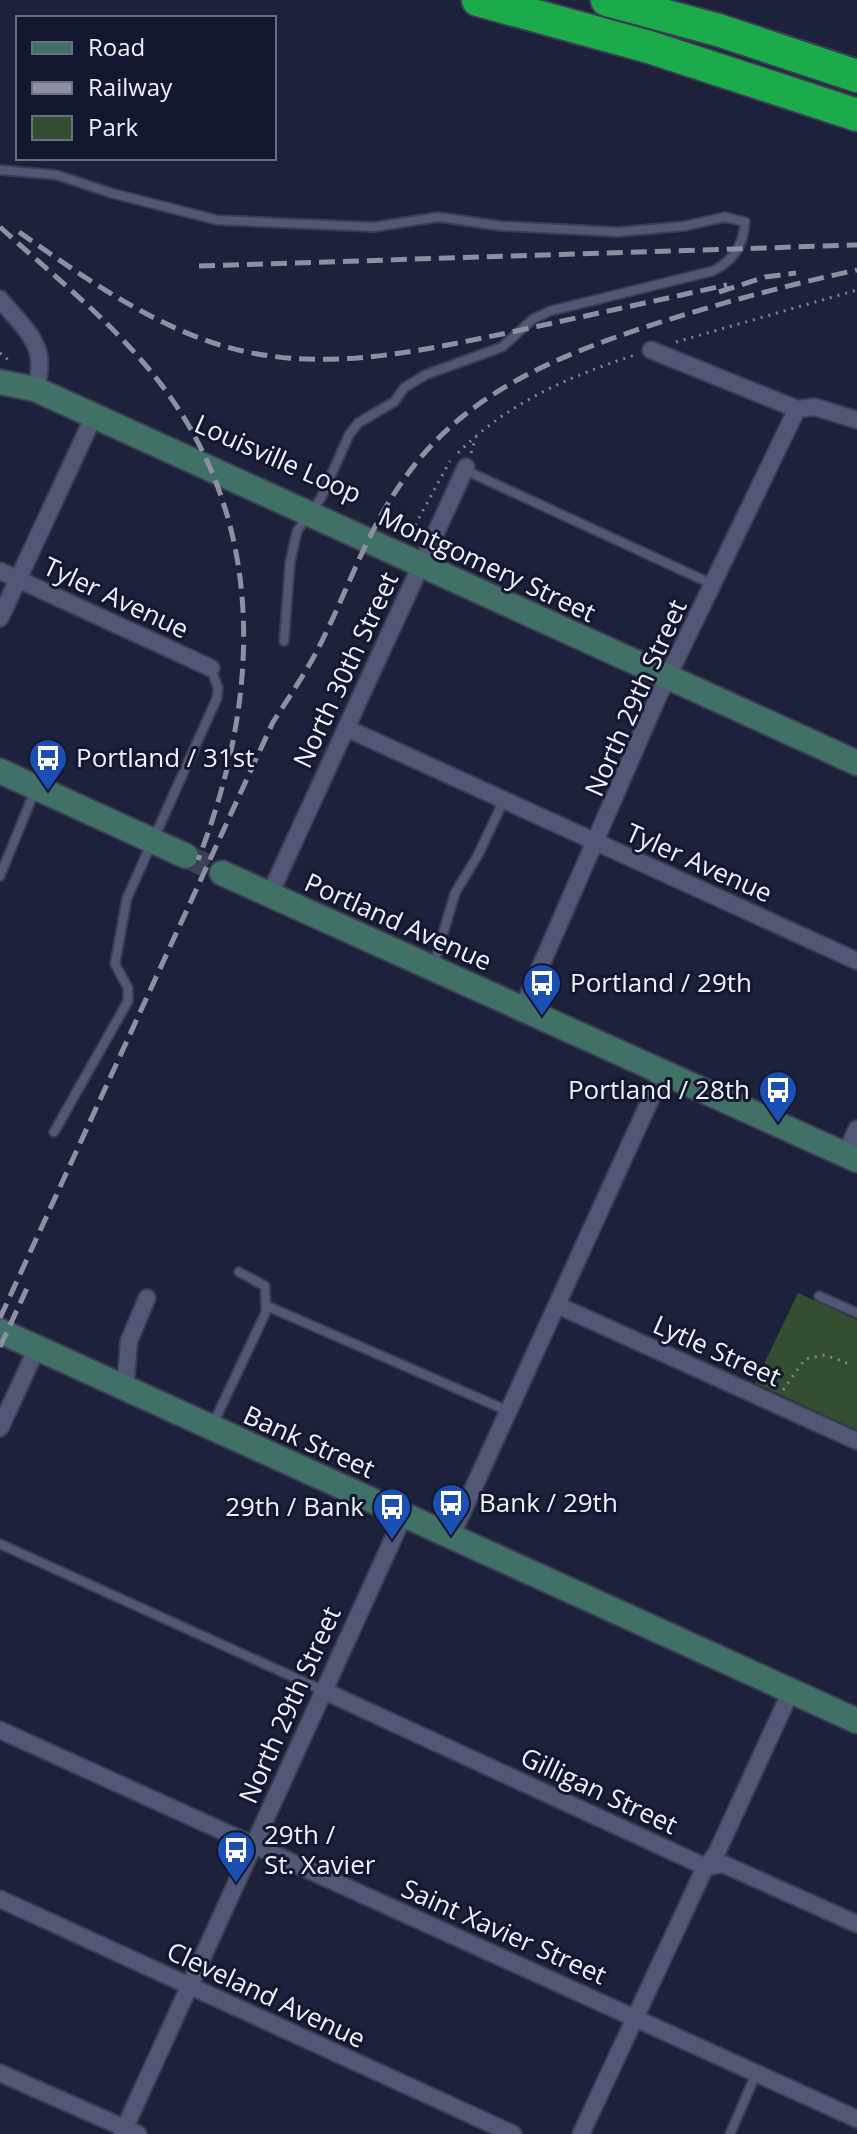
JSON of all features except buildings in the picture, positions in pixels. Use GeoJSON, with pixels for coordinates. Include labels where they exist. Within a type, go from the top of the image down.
{"type":"FeatureCollection","features":[{"type":"Feature","properties":{"kind":"highway"},"geometry":{"type":"LineString","coordinates":[[478,0],[649,47],[857,115]]}},
{"type":"Feature","properties":{"kind":"highway"},"geometry":{"type":"LineString","coordinates":[[607,0],[857,76]]}},
{"type":"Feature","properties":{"kind":"street"},"geometry":{"type":"LineString","coordinates":[[0,299],[39,347],[38,378]]}},
{"type":"Feature","properties":{"kind":"street"},"geometry":{"type":"LineString","coordinates":[[651,350],[797,409],[815,407],[857,420]]}},
{"type":"Feature","properties":{"kind":"street","name":"Montgomery Street"},"geometry":{"type":"LineString","coordinates":[[0,382],[38,378],[94,416],[857,763]]}},
{"type":"Feature","properties":{"kind":"street","name":"North 29th Street"},"geometry":{"type":"LineString","coordinates":[[522,1009],[598,843],[667,677],[715,585],[797,409]]}},
{"type":"Feature","properties":{"kind":"street"},"geometry":{"type":"LineString","coordinates":[[0,618],[94,416]]}},
{"type":"Feature","properties":{"kind":"street","name":"North 30th Street"},"geometry":{"type":"LineString","coordinates":[[270,894],[466,468]]}},
{"type":"Feature","properties":{"kind":"street","name":"Tyler Avenue"},"geometry":{"type":"LineString","coordinates":[[0,571],[211,668]]}},
{"type":"Feature","properties":{"kind":"street","name":"Tyler Avenue"},"geometry":{"type":"LineString","coordinates":[[346,728],[857,961]]}},
{"type":"Feature","properties":{"kind":"street"},"geometry":{"type":"LineString","coordinates":[[0,771],[186,856]]}},
{"type":"Feature","properties":{"kind":"street","name":"Portland Avenue"},"geometry":{"type":"LineString","coordinates":[[222,873],[851,1158]]}},
{"type":"Feature","properties":{"kind":"street"},"geometry":{"type":"LineString","coordinates":[[451,1537],[663,1072]]}},
{"type":"Feature","properties":{"kind":"street"},"geometry":{"type":"LineString","coordinates":[[851,1158],[857,1129]]}},
{"type":"Feature","properties":{"kind":"street"},"geometry":{"type":"LineString","coordinates":[[125,1390],[129,1341],[147,1298]]}},
{"type":"Feature","properties":{"kind":"street","name":"Lytle Street"},"geometry":{"type":"LineString","coordinates":[[557,1305],[857,1441]]}},
{"type":"Feature","properties":{"kind":"street","name":"Bank Street"},"geometry":{"type":"LineString","coordinates":[[0,1331],[857,1721]]}},
{"type":"Feature","properties":{"kind":"street"},"geometry":{"type":"LineString","coordinates":[[0,1428],[37,1348]]}},
{"type":"Feature","properties":{"kind":"street","name":"North 29th Street"},"geometry":{"type":"LineString","coordinates":[[128,2132],[322,1690],[404,1515]]}},
{"type":"Feature","properties":{"kind":"street","name":"Gilligan Street"},"geometry":{"type":"LineString","coordinates":[[322,1690],[706,1867],[723,1864],[857,1924]]}},
{"type":"Feature","properties":{"kind":"street"},"geometry":{"type":"LineString","coordinates":[[581,2134],[791,1691]]}},
{"type":"Feature","properties":{"kind":"street","name":"Saint Xavier Street"},"geometry":{"type":"LineString","coordinates":[[0,1730],[857,2119]]}},
{"type":"Feature","properties":{"kind":"street","name":"Cleveland Avenue"},"geometry":{"type":"LineString","coordinates":[[0,1899],[513,2134]]}},
{"type":"Feature","properties":{"kind":"street"},"geometry":{"type":"LineString","coordinates":[[0,2073],[128,2132]]}},
{"type":"Feature","properties":{"kind":"lane"},"geometry":{"type":"LineString","coordinates":[[0,170],[57,175],[111,193],[217,220],[374,227],[438,217],[501,226],[618,232],[685,226],[725,217],[745,222],[740,247],[729,263],[713,271],[550,311],[533,319],[502,347],[458,360],[404,388],[394,402],[358,423],[349,435],[321,498],[297,531],[290,563],[284,641]]}},
{"type":"Feature","properties":{"kind":"lane"},"geometry":{"type":"LineString","coordinates":[[466,468],[715,585]]}},
{"type":"Feature","properties":{"kind":"lane"},"geometry":{"type":"LineString","coordinates":[[54,1132],[128,1001],[128,988],[115,964],[127,898],[217,698],[218,688],[211,668]]}},
{"type":"Feature","properties":{"kind":"lane"},"geometry":{"type":"LineString","coordinates":[[0,876],[36,787]]}},
{"type":"Feature","properties":{"kind":"lane"},"geometry":{"type":"LineString","coordinates":[[432,967],[455,893],[478,855],[504,800]]}},
{"type":"Feature","properties":{"kind":"lane"},"geometry":{"type":"LineString","coordinates":[[211,1429],[267,1306],[265,1286],[239,1272]]}},
{"type":"Feature","properties":{"kind":"lane"},"geometry":{"type":"LineString","coordinates":[[819,1296],[857,1313]]}},
{"type":"Feature","properties":{"kind":"lane"},"geometry":{"type":"LineString","coordinates":[[267,1306],[508,1412]]}},
{"type":"Feature","properties":{"kind":"lane"},"geometry":{"type":"LineString","coordinates":[[0,1544],[322,1690]]}},
{"type":"Feature","properties":{"kind":"lane"},"geometry":{"type":"LineString","coordinates":[[730,2134],[757,2073]]}},
{"type":"Feature","properties":{"kind":"path"},"geometry":{"type":"LineString","coordinates":[[394,529],[409,536],[448,464],[477,434],[520,403],[578,374],[857,290]]}},
{"type":"Feature","properties":{"kind":"path"},"geometry":{"type":"LineString","coordinates":[[0,353],[10,363],[38,378]]}},
{"type":"Feature","properties":{"kind":"path"},"geometry":{"type":"LineString","coordinates":[[466,468],[477,434]]}},
{"type":"Feature","properties":{"kind":"path"},"geometry":{"type":"LineString","coordinates":[[783,1390],[805,1359],[825,1355],[847,1363]]}},
{"type":"Feature","properties":{"kind":"green space"},"geometry":{"type":"Polygon","coordinates":[[[798,1293],[857,1320],[857,1430],[755,1383],[798,1293]]]}},
{"type":"Feature","properties":{"kind":"tunnel"},"geometry":{"type":"LineString","coordinates":[[186,856],[222,873]]}},
{"type":"Feature","properties":{"kind":"railway"},"geometry":{"type":"LineString","coordinates":[[0,227],[91,309],[142,361],[184,417],[214,476],[233,538],[242,601],[243,666],[235,731],[220,796],[198,860]]}},
{"type":"Feature","properties":{"kind":"railway"},"geometry":{"type":"LineString","coordinates":[[19,232],[85,277],[154,318],[202,339],[240,351],[279,357],[354,358],[430,348],[727,285]]}},
{"type":"Feature","properties":{"kind":"railway"},"geometry":{"type":"LineString","coordinates":[[199,266],[857,245]]}},
{"type":"Feature","properties":{"kind":"railway"},"geometry":{"type":"LineString","coordinates":[[0,1318],[273,722],[312,660],[388,503],[427,450],[486,399],[553,362],[688,314],[857,270]]}},
{"type":"Feature","properties":{"kind":"railway"},"geometry":{"type":"LineString","coordinates":[[719,292],[765,277],[796,273]]}},
{"type":"Feature","properties":{"kind":"railway"},"geometry":{"type":"LineString","coordinates":[[0,1347],[28,1286]]}},
{"type":"Feature","properties":{"kind":"place","name":"Portland / 31st"},"geometry":{"type":"Point","coordinates":[48,792]}},
{"type":"Feature","properties":{"kind":"place","name":"Portland / 29th"},"geometry":{"type":"Point","coordinates":[542,1017]}},
{"type":"Feature","properties":{"kind":"place","name":"Portland / 28th"},"geometry":{"type":"Point","coordinates":[778,1124]}},
{"type":"Feature","properties":{"kind":"place","name":"Bank / 29th"},"geometry":{"type":"Point","coordinates":[451,1537]}},
{"type":"Feature","properties":{"kind":"place","name":"29th / Bank"},"geometry":{"type":"Point","coordinates":[392,1541]}},
{"type":"Feature","properties":{"kind":"place","name":"29th / St. Xavier"},"geometry":{"type":"Point","coordinates":[236,1884]}}]}
